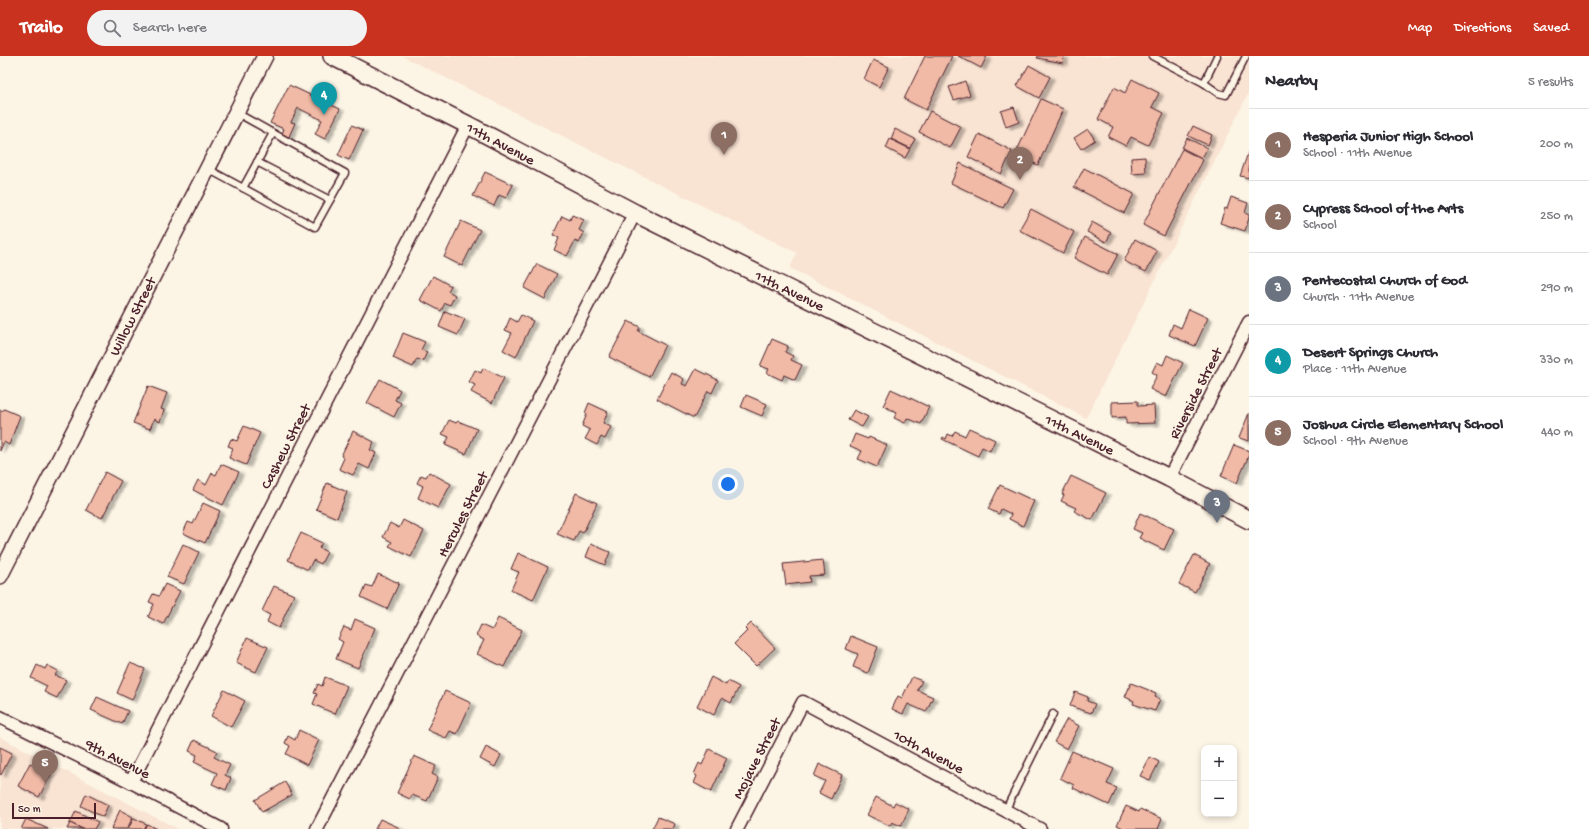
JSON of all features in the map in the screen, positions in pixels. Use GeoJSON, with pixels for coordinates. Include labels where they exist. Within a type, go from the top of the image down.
{"type":"FeatureCollection","features":[{"type":"Feature","properties":{"kind":"main road","name":"11th Avenue"},"geometry":{"type":"LineString","coordinates":[[332,56],[468,125],[635,213],[1169,478],[1249,520]]}},
{"type":"Feature","properties":{"kind":"street","name":"Willow Street"},"geometry":{"type":"LineString","coordinates":[[0,576],[265,56]]}},
{"type":"Feature","properties":{"kind":"street","name":"Cashew Street"},"geometry":{"type":"LineString","coordinates":[[131,782],[468,125]]}},
{"type":"Feature","properties":{"kind":"street","name":"Hercules Street"},"geometry":{"type":"LineString","coordinates":[[317,829],[635,213]]}},
{"type":"Feature","properties":{"kind":"street","name":"Riverside Street"},"geometry":{"type":"LineString","coordinates":[[1169,478],[1249,322]]}},
{"type":"Feature","properties":{"kind":"street","name":"10th Avenue"},"geometry":{"type":"LineString","coordinates":[[803,702],[1040,829]]}},
{"type":"Feature","properties":{"kind":"street","name":"Mojave Street"},"geometry":{"type":"LineString","coordinates":[[737,829],[803,702]]}},
{"type":"Feature","properties":{"kind":"street","name":"9th Avenue"},"geometry":{"type":"LineString","coordinates":[[0,718],[131,782],[221,829]]}},
{"type":"Feature","properties":{"kind":"lane"},"geometry":{"type":"LineString","coordinates":[[1152,56],[1204,83],[1218,93],[1226,95],[1246,56]]}},
{"type":"Feature","properties":{"kind":"lane"},"geometry":{"type":"LineString","coordinates":[[1204,83],[1217,56]]}},
{"type":"Feature","properties":{"kind":"lane"},"geometry":{"type":"LineString","coordinates":[[207,168],[315,227],[345,173],[235,113]]}},
{"type":"Feature","properties":{"kind":"lane"},"geometry":{"type":"LineString","coordinates":[[243,188],[273,133]]}},
{"type":"Feature","properties":{"kind":"lane"},"geometry":{"type":"LineString","coordinates":[[257,162],[330,200]]}},
{"type":"Feature","properties":{"kind":"lane"},"geometry":{"type":"LineString","coordinates":[[1005,811],[1053,714]]}},
{"type":"Feature","properties":{"kind":"shaded area"},"geometry":{"type":"Polygon","coordinates":[[[402,56],[1249,56],[1249,92],[1086,418],[790,268],[797,253],[402,56]]]}},
{"type":"Feature","properties":{"kind":"shaded area"},"geometry":{"type":"Polygon","coordinates":[[[0,737],[178,829],[0,829],[0,737]]]}},
{"type":"Feature","properties":{"kind":"building"},"geometry":{"type":"Polygon","coordinates":[[[925,56],[952,56],[926,110],[904,99],[925,56]]]}},
{"type":"Feature","properties":{"kind":"building"},"geometry":{"type":"Polygon","coordinates":[[[958,56],[987,56],[981,68],[958,56]]]}},
{"type":"Feature","properties":{"kind":"building"},"geometry":{"type":"Polygon","coordinates":[[[1038,56],[1064,56],[1063,63],[1037,58],[1038,56]]]}},
{"type":"Feature","properties":{"kind":"building"},"geometry":{"type":"Polygon","coordinates":[[[873,60],[889,67],[879,87],[864,79],[873,60]]]}},
{"type":"Feature","properties":{"kind":"building"},"geometry":{"type":"Polygon","coordinates":[[[1029,65],[1050,77],[1039,98],[1017,86],[1029,65]]]}},
{"type":"Feature","properties":{"kind":"building"},"geometry":{"type":"Polygon","coordinates":[[[1132,79],[1159,93],[1152,107],[1164,113],[1148,145],[1131,137],[1126,146],[1108,137],[1113,127],[1098,119],[1114,87],[1125,93],[1132,79]]]}},
{"type":"Feature","properties":{"kind":"building"},"geometry":{"type":"Polygon","coordinates":[[[965,81],[970,95],[954,100],[949,87],[965,81]]]}},
{"type":"Feature","properties":{"kind":"building"},"geometry":{"type":"Polygon","coordinates":[[[289,85],[340,109],[325,139],[315,134],[322,120],[298,108],[291,122],[295,123],[288,139],[281,136],[284,129],[270,123],[289,85]]]}},
{"type":"Feature","properties":{"kind":"building"},"geometry":{"type":"Polygon","coordinates":[[[1041,99],[1063,109],[1038,165],[1015,155],[1041,99]]]}},
{"type":"Feature","properties":{"kind":"building"},"geometry":{"type":"Polygon","coordinates":[[[1014,107],[1019,122],[1006,127],[1001,111],[1014,107]]]}},
{"type":"Feature","properties":{"kind":"building"},"geometry":{"type":"Polygon","coordinates":[[[930,111],[961,127],[950,148],[919,132],[930,111]]]}},
{"type":"Feature","properties":{"kind":"building"},"geometry":{"type":"Polygon","coordinates":[[[352,125],[363,130],[349,160],[338,155],[352,125]]]}},
{"type":"Feature","properties":{"kind":"building"},"geometry":{"type":"Polygon","coordinates":[[[1193,126],[1212,135],[1208,145],[1188,136],[1193,126]]]}},
{"type":"Feature","properties":{"kind":"building"},"geometry":{"type":"Polygon","coordinates":[[[895,129],[915,139],[910,148],[891,139],[895,129]]]}},
{"type":"Feature","properties":{"kind":"building"},"geometry":{"type":"Polygon","coordinates":[[[1088,129],[1095,140],[1081,149],[1074,138],[1088,129]]]}},
{"type":"Feature","properties":{"kind":"building"},"geometry":{"type":"Polygon","coordinates":[[[979,134],[1012,151],[1001,174],[968,157],[979,134]]]}},
{"type":"Feature","properties":{"kind":"building"},"geometry":{"type":"Polygon","coordinates":[[[1187,138],[1207,148],[1202,158],[1182,148],[1187,138]]]}},
{"type":"Feature","properties":{"kind":"building"},"geometry":{"type":"Polygon","coordinates":[[[890,139],[910,149],[905,158],[886,148],[890,139]]]}},
{"type":"Feature","properties":{"kind":"building"},"geometry":{"type":"Polygon","coordinates":[[[1182,149],[1203,160],[1164,236],[1143,225],[1182,149]]]}},
{"type":"Feature","properties":{"kind":"building"},"geometry":{"type":"Polygon","coordinates":[[[1249,150],[1249,178],[1240,176],[1249,150]]]}},
{"type":"Feature","properties":{"kind":"building"},"geometry":{"type":"Polygon","coordinates":[[[1145,157],[1146,173],[1132,174],[1131,158],[1145,157]]]}},
{"type":"Feature","properties":{"kind":"building"},"geometry":{"type":"Polygon","coordinates":[[[960,163],[1013,189],[1003,208],[951,183],[960,163]]]}},
{"type":"Feature","properties":{"kind":"building"},"geometry":{"type":"Polygon","coordinates":[[[1084,168],[1134,194],[1124,213],[1074,187],[1084,168]]]}},
{"type":"Feature","properties":{"kind":"building"},"geometry":{"type":"Polygon","coordinates":[[[485,172],[513,185],[506,198],[499,195],[494,206],[473,196],[485,172]]]}},
{"type":"Feature","properties":{"kind":"building"},"geometry":{"type":"Polygon","coordinates":[[[1231,197],[1248,203],[1245,213],[1249,215],[1249,218],[1245,231],[1220,223],[1225,208],[1227,209],[1231,197]]]}},
{"type":"Feature","properties":{"kind":"building"},"geometry":{"type":"Polygon","coordinates":[[[1031,209],[1074,232],[1063,253],[1019,230],[1031,209]]]}},
{"type":"Feature","properties":{"kind":"building"},"geometry":{"type":"Polygon","coordinates":[[[572,215],[584,220],[579,230],[584,233],[579,243],[575,241],[567,256],[554,250],[559,238],[553,235],[562,216],[570,220],[572,215]]]}},
{"type":"Feature","properties":{"kind":"building"},"geometry":{"type":"Polygon","coordinates":[[[461,221],[480,230],[462,266],[444,257],[461,221]]]}},
{"type":"Feature","properties":{"kind":"building"},"geometry":{"type":"Polygon","coordinates":[[[1092,222],[1111,233],[1106,242],[1087,232],[1092,222]]]}},
{"type":"Feature","properties":{"kind":"building"},"geometry":{"type":"Polygon","coordinates":[[[1085,237],[1118,254],[1107,275],[1074,258],[1085,237]]]}},
{"type":"Feature","properties":{"kind":"building"},"geometry":{"type":"Polygon","coordinates":[[[1135,239],[1157,251],[1146,272],[1124,261],[1135,239]]]}},
{"type":"Feature","properties":{"kind":"building"},"geometry":{"type":"Polygon","coordinates":[[[537,264],[557,274],[545,299],[524,288],[537,264]]]}},
{"type":"Feature","properties":{"kind":"building"},"geometry":{"type":"Polygon","coordinates":[[[433,276],[451,286],[448,291],[455,295],[450,305],[445,303],[441,311],[420,300],[433,276]]]}},
{"type":"Feature","properties":{"kind":"building"},"geometry":{"type":"Polygon","coordinates":[[[1189,309],[1208,318],[1195,346],[1169,335],[1173,324],[1181,328],[1189,309]]]}},
{"type":"Feature","properties":{"kind":"building"},"geometry":{"type":"Polygon","coordinates":[[[445,311],[465,319],[458,335],[439,327],[445,311]]]}},
{"type":"Feature","properties":{"kind":"building"},"geometry":{"type":"Polygon","coordinates":[[[521,315],[533,321],[516,357],[503,350],[512,333],[505,330],[510,318],[517,322],[521,315]]]}},
{"type":"Feature","properties":{"kind":"building"},"geometry":{"type":"Polygon","coordinates":[[[628,321],[640,327],[638,331],[665,345],[649,377],[609,357],[628,321]]]}},
{"type":"Feature","properties":{"kind":"building"},"geometry":{"type":"Polygon","coordinates":[[[403,333],[425,342],[421,350],[427,352],[423,361],[417,359],[413,367],[393,358],[403,333]]]}},
{"type":"Feature","properties":{"kind":"building"},"geometry":{"type":"Polygon","coordinates":[[[772,339],[788,346],[785,352],[793,356],[791,360],[802,365],[795,380],[784,375],[782,380],[767,373],[769,369],[760,366],[772,339]]]}},
{"type":"Feature","properties":{"kind":"building"},"geometry":{"type":"Polygon","coordinates":[[[1167,355],[1183,363],[1166,397],[1150,389],[1157,375],[1152,372],[1157,362],[1163,365],[1167,355]]]}},
{"type":"Feature","properties":{"kind":"building"},"geometry":{"type":"Polygon","coordinates":[[[483,368],[504,378],[492,403],[471,392],[475,385],[469,382],[475,370],[481,373],[483,368]]]}},
{"type":"Feature","properties":{"kind":"building"},"geometry":{"type":"Polygon","coordinates":[[[696,369],[718,380],[712,393],[708,391],[694,418],[657,399],[671,372],[684,379],[682,384],[687,386],[696,369]]]}},
{"type":"Feature","properties":{"kind":"building"},"geometry":{"type":"Polygon","coordinates":[[[380,379],[400,390],[395,400],[401,403],[394,417],[367,403],[380,379]]]}},
{"type":"Feature","properties":{"kind":"building"},"geometry":{"type":"Polygon","coordinates":[[[148,386],[167,393],[161,409],[164,410],[160,422],[154,419],[150,429],[133,423],[148,386]]]}},
{"type":"Feature","properties":{"kind":"building"},"geometry":{"type":"Polygon","coordinates":[[[891,389],[929,407],[921,424],[907,418],[905,423],[894,418],[897,412],[883,406],[891,389]]]}},
{"type":"Feature","properties":{"kind":"building"},"geometry":{"type":"Polygon","coordinates":[[[746,395],[767,404],[762,416],[741,407],[746,395]]]}},
{"type":"Feature","properties":{"kind":"building"},"geometry":{"type":"Polygon","coordinates":[[[1138,401],[1138,406],[1154,405],[1155,423],[1126,424],[1126,417],[1112,418],[1112,402],[1138,401]]]}},
{"type":"Feature","properties":{"kind":"building"},"geometry":{"type":"Polygon","coordinates":[[[589,403],[608,412],[603,423],[611,427],[605,439],[601,437],[597,445],[585,439],[590,430],[582,426],[587,414],[585,413],[589,403]]]}},
{"type":"Feature","properties":{"kind":"building"},"geometry":{"type":"Polygon","coordinates":[[[4,409],[20,416],[9,445],[4,442],[0,451],[0,410],[2,411],[4,409]]]}},
{"type":"Feature","properties":{"kind":"building"},"geometry":{"type":"Polygon","coordinates":[[[854,410],[868,417],[862,427],[848,420],[854,410]]]}},
{"type":"Feature","properties":{"kind":"building"},"geometry":{"type":"Polygon","coordinates":[[[1249,413],[1249,441],[1239,438],[1249,413]]]}},
{"type":"Feature","properties":{"kind":"building"},"geometry":{"type":"Polygon","coordinates":[[[449,420],[456,423],[458,421],[477,429],[466,454],[445,445],[449,437],[442,434],[449,420]]]}},
{"type":"Feature","properties":{"kind":"building"},"geometry":{"type":"Polygon","coordinates":[[[244,426],[260,433],[246,465],[229,458],[233,448],[228,446],[231,439],[237,441],[244,426]]]}},
{"type":"Feature","properties":{"kind":"building"},"geometry":{"type":"Polygon","coordinates":[[[969,428],[995,440],[990,451],[982,447],[978,456],[942,439],[943,437],[946,439],[948,434],[952,436],[955,431],[965,436],[969,428]]]}},
{"type":"Feature","properties":{"kind":"building"},"geometry":{"type":"Polygon","coordinates":[[[353,431],[374,442],[370,450],[376,453],[369,469],[359,464],[353,475],[339,469],[344,458],[341,456],[353,431]]]}},
{"type":"Feature","properties":{"kind":"building"},"geometry":{"type":"Polygon","coordinates":[[[855,434],[868,439],[869,437],[887,445],[877,467],[858,459],[862,451],[850,446],[855,434]]]}},
{"type":"Feature","properties":{"kind":"building"},"geometry":{"type":"Polygon","coordinates":[[[1234,445],[1249,451],[1249,455],[1237,483],[1221,476],[1234,445]]]}},
{"type":"Feature","properties":{"kind":"building"},"geometry":{"type":"Polygon","coordinates":[[[221,464],[239,472],[223,505],[193,490],[198,480],[206,485],[212,473],[216,475],[221,464]]]}},
{"type":"Feature","properties":{"kind":"building"},"geometry":{"type":"Polygon","coordinates":[[[105,472],[121,481],[102,518],[86,510],[105,472]]]}},
{"type":"Feature","properties":{"kind":"building"},"geometry":{"type":"Polygon","coordinates":[[[429,472],[451,484],[438,508],[418,498],[423,486],[417,483],[421,475],[426,477],[429,472]]]}},
{"type":"Feature","properties":{"kind":"building"},"geometry":{"type":"Polygon","coordinates":[[[1071,476],[1106,493],[1092,520],[1074,511],[1076,508],[1061,501],[1064,495],[1062,494],[1071,476]]]}},
{"type":"Feature","properties":{"kind":"building"},"geometry":{"type":"Polygon","coordinates":[[[327,483],[347,492],[337,518],[316,509],[327,483]]]}},
{"type":"Feature","properties":{"kind":"building"},"geometry":{"type":"Polygon","coordinates":[[[1000,485],[1034,501],[1023,526],[1009,519],[1011,514],[1001,509],[999,514],[988,509],[1000,485]]]}},
{"type":"Feature","properties":{"kind":"building"},"geometry":{"type":"Polygon","coordinates":[[[576,493],[597,503],[583,533],[579,531],[574,541],[557,534],[576,493]]]}},
{"type":"Feature","properties":{"kind":"building"},"geometry":{"type":"Polygon","coordinates":[[[203,503],[220,511],[205,543],[183,533],[188,522],[193,524],[203,503]]]}},
{"type":"Feature","properties":{"kind":"building"},"geometry":{"type":"Polygon","coordinates":[[[1140,513],[1174,529],[1164,550],[1139,538],[1142,533],[1133,529],[1140,513]]]}},
{"type":"Feature","properties":{"kind":"building"},"geometry":{"type":"Polygon","coordinates":[[[403,520],[424,531],[411,557],[389,546],[392,542],[383,537],[390,523],[399,528],[403,520]]]}},
{"type":"Feature","properties":{"kind":"building"},"geometry":{"type":"Polygon","coordinates":[[[301,533],[322,543],[319,548],[327,552],[321,564],[313,560],[308,570],[288,560],[301,533]]]}},
{"type":"Feature","properties":{"kind":"building"},"geometry":{"type":"Polygon","coordinates":[[[183,544],[199,552],[184,584],[167,577],[183,544]]]}},
{"type":"Feature","properties":{"kind":"building"},"geometry":{"type":"Polygon","coordinates":[[[591,544],[610,552],[605,565],[586,557],[591,544]]]}},
{"type":"Feature","properties":{"kind":"building"},"geometry":{"type":"Polygon","coordinates":[[[518,553],[548,567],[533,600],[511,590],[519,572],[511,569],[518,553]]]}},
{"type":"Feature","properties":{"kind":"building"},"geometry":{"type":"Polygon","coordinates":[[[1194,555],[1210,564],[1195,592],[1179,584],[1194,555]]]}},
{"type":"Feature","properties":{"kind":"building"},"geometry":{"type":"Polygon","coordinates":[[[823,560],[825,575],[809,576],[810,582],[786,585],[783,564],[823,560]]]}},
{"type":"Feature","properties":{"kind":"building"},"geometry":{"type":"Polygon","coordinates":[[[378,574],[399,583],[387,609],[361,597],[366,585],[372,587],[378,574]]]}},
{"type":"Feature","properties":{"kind":"building"},"geometry":{"type":"Polygon","coordinates":[[[165,584],[180,591],[163,624],[148,617],[154,604],[149,602],[153,594],[159,596],[165,584]]]}},
{"type":"Feature","properties":{"kind":"building"},"geometry":{"type":"Polygon","coordinates":[[[274,586],[294,595],[279,628],[267,622],[270,615],[262,611],[274,586]]]}},
{"type":"Feature","properties":{"kind":"building"},"geometry":{"type":"Polygon","coordinates":[[[498,618],[522,630],[504,667],[477,654],[484,640],[476,636],[481,625],[492,630],[498,618]]]}},
{"type":"Feature","properties":{"kind":"building"},"geometry":{"type":"Polygon","coordinates":[[[355,619],[375,628],[358,668],[336,659],[343,642],[338,639],[344,627],[351,630],[355,619]]]}},
{"type":"Feature","properties":{"kind":"building"},"geometry":{"type":"Polygon","coordinates":[[[751,623],[775,648],[756,666],[734,644],[747,631],[745,629],[751,623]]]}},
{"type":"Feature","properties":{"kind":"building"},"geometry":{"type":"Polygon","coordinates":[[[851,636],[878,647],[868,673],[853,667],[858,654],[846,649],[851,636]]]}},
{"type":"Feature","properties":{"kind":"building"},"geometry":{"type":"Polygon","coordinates":[[[247,638],[268,647],[256,672],[236,663],[247,638]]]}},
{"type":"Feature","properties":{"kind":"building"},"geometry":{"type":"Polygon","coordinates":[[[130,663],[145,669],[132,700],[117,693],[130,663]]]}},
{"type":"Feature","properties":{"kind":"building"},"geometry":{"type":"Polygon","coordinates":[[[37,665],[45,669],[47,665],[58,671],[55,675],[66,680],[57,698],[44,692],[47,686],[31,678],[37,665]]]}},
{"type":"Feature","properties":{"kind":"building"},"geometry":{"type":"Polygon","coordinates":[[[325,677],[347,686],[335,714],[313,704],[317,694],[314,693],[318,684],[322,686],[325,677]]]}},
{"type":"Feature","properties":{"kind":"building"},"geometry":{"type":"Polygon","coordinates":[[[711,677],[726,685],[728,681],[739,687],[731,703],[722,698],[714,715],[697,706],[711,677]]]}},
{"type":"Feature","properties":{"kind":"building"},"geometry":{"type":"Polygon","coordinates":[[[912,677],[922,681],[917,690],[933,697],[926,712],[908,704],[903,714],[892,709],[898,696],[902,698],[912,677]]]}},
{"type":"Feature","properties":{"kind":"building"},"geometry":{"type":"Polygon","coordinates":[[[1131,683],[1156,693],[1155,697],[1160,699],[1155,711],[1133,704],[1134,701],[1125,697],[1131,683]]]}},
{"type":"Feature","properties":{"kind":"building"},"geometry":{"type":"Polygon","coordinates":[[[224,690],[245,701],[231,727],[211,716],[224,690]]]}},
{"type":"Feature","properties":{"kind":"building"},"geometry":{"type":"Polygon","coordinates":[[[445,691],[471,703],[457,734],[450,731],[446,738],[427,730],[445,691]]]}},
{"type":"Feature","properties":{"kind":"building"},"geometry":{"type":"Polygon","coordinates":[[[1075,692],[1088,697],[1087,701],[1095,704],[1091,713],[1070,706],[1075,692]]]}},
{"type":"Feature","properties":{"kind":"building"},"geometry":{"type":"Polygon","coordinates":[[[97,697],[128,711],[122,724],[91,710],[97,697]]]}},
{"type":"Feature","properties":{"kind":"building"},"geometry":{"type":"Polygon","coordinates":[[[1067,719],[1079,726],[1067,749],[1054,742],[1067,719]]]}},
{"type":"Feature","properties":{"kind":"building"},"geometry":{"type":"Polygon","coordinates":[[[299,730],[319,740],[307,765],[286,754],[290,746],[285,743],[288,736],[295,740],[299,730]]]}},
{"type":"Feature","properties":{"kind":"building"},"geometry":{"type":"Polygon","coordinates":[[[194,740],[217,751],[214,757],[230,765],[225,775],[231,778],[226,790],[212,784],[217,773],[194,762],[197,755],[189,751],[194,740]]]}},
{"type":"Feature","properties":{"kind":"building"},"geometry":{"type":"Polygon","coordinates":[[[0,747],[12,753],[1,775],[0,774],[0,747]]]}},
{"type":"Feature","properties":{"kind":"building"},"geometry":{"type":"Polygon","coordinates":[[[486,747],[501,755],[495,767],[480,759],[486,747]]]}},
{"type":"Feature","properties":{"kind":"building"},"geometry":{"type":"Polygon","coordinates":[[[709,749],[727,758],[711,792],[694,783],[697,776],[694,774],[699,763],[702,765],[709,749]]]}},
{"type":"Feature","properties":{"kind":"building"},"geometry":{"type":"Polygon","coordinates":[[[1072,751],[1114,769],[1107,784],[1117,788],[1109,805],[1073,788],[1074,785],[1060,778],[1072,751]]]}},
{"type":"Feature","properties":{"kind":"building"},"geometry":{"type":"Polygon","coordinates":[[[414,756],[436,766],[432,774],[438,777],[427,801],[412,795],[410,799],[397,793],[414,756]]]}},
{"type":"Feature","properties":{"kind":"building"},"geometry":{"type":"Polygon","coordinates":[[[1150,757],[1159,762],[1150,780],[1140,776],[1150,757]]]}},
{"type":"Feature","properties":{"kind":"building"},"geometry":{"type":"Polygon","coordinates":[[[30,763],[51,774],[39,797],[18,786],[30,763]]]}},
{"type":"Feature","properties":{"kind":"building"},"geometry":{"type":"Polygon","coordinates":[[[819,764],[842,775],[831,799],[819,793],[825,781],[814,776],[819,764]]]}},
{"type":"Feature","properties":{"kind":"building"},"geometry":{"type":"Polygon","coordinates":[[[285,782],[292,795],[262,812],[255,800],[285,782]]]}},
{"type":"Feature","properties":{"kind":"building"},"geometry":{"type":"Polygon","coordinates":[[[86,794],[108,805],[103,817],[81,806],[86,794]]]}},
{"type":"Feature","properties":{"kind":"building"},"geometry":{"type":"Polygon","coordinates":[[[876,797],[893,806],[895,802],[909,809],[901,826],[892,822],[890,826],[867,815],[876,797]]]}},
{"type":"Feature","properties":{"kind":"building"},"geometry":{"type":"Polygon","coordinates":[[[1126,806],[1139,812],[1140,809],[1162,819],[1158,829],[1125,829],[1117,825],[1126,806]]]}},
{"type":"Feature","properties":{"kind":"building"},"geometry":{"type":"Polygon","coordinates":[[[120,810],[133,817],[127,829],[111,829],[120,810]]]}},
{"type":"Feature","properties":{"kind":"building"},"geometry":{"type":"Polygon","coordinates":[[[76,811],[98,822],[94,829],[83,829],[70,823],[76,811]]]}},
{"type":"Feature","properties":{"kind":"building"},"geometry":{"type":"Polygon","coordinates":[[[658,817],[675,824],[673,829],[652,829],[658,817]]]}},
{"type":"Feature","properties":{"kind":"building"},"geometry":{"type":"Polygon","coordinates":[[[134,818],[146,824],[143,829],[128,829],[134,818]]]}},
{"type":"Feature","properties":{"kind":"building"},"geometry":{"type":"Polygon","coordinates":[[[26,819],[48,829],[21,829],[26,819]]]}},
{"type":"Feature","properties":{"kind":"building"},"geometry":{"type":"Polygon","coordinates":[[[380,819],[400,828],[375,829],[380,819]]]}},
{"type":"Feature","properties":{"kind":"building"},"geometry":{"type":"Polygon","coordinates":[[[70,823],[82,829],[67,829],[70,823]]]}},
{"type":"Feature","properties":{"kind":"building"},"geometry":{"type":"Polygon","coordinates":[[[147,824],[156,829],[144,829],[147,824]]]}},
{"type":"Feature","properties":{"kind":"place","name":"Desert Springs Church"},"geometry":{"type":"Point","coordinates":[324,115]}},
{"type":"Feature","properties":{"kind":"place","name":"Hesperia Junior High School"},"geometry":{"type":"Point","coordinates":[724,155]}},
{"type":"Feature","properties":{"kind":"place","name":"Cypress School of the Arts"},"geometry":{"type":"Point","coordinates":[1020,180]}},
{"type":"Feature","properties":{"kind":"place","name":"Pentecostal Church of God"},"geometry":{"type":"Point","coordinates":[1217,523]}},
{"type":"Feature","properties":{"kind":"place","name":"Joshua Circle Elementary School"},"geometry":{"type":"Point","coordinates":[45,783]}}]}
